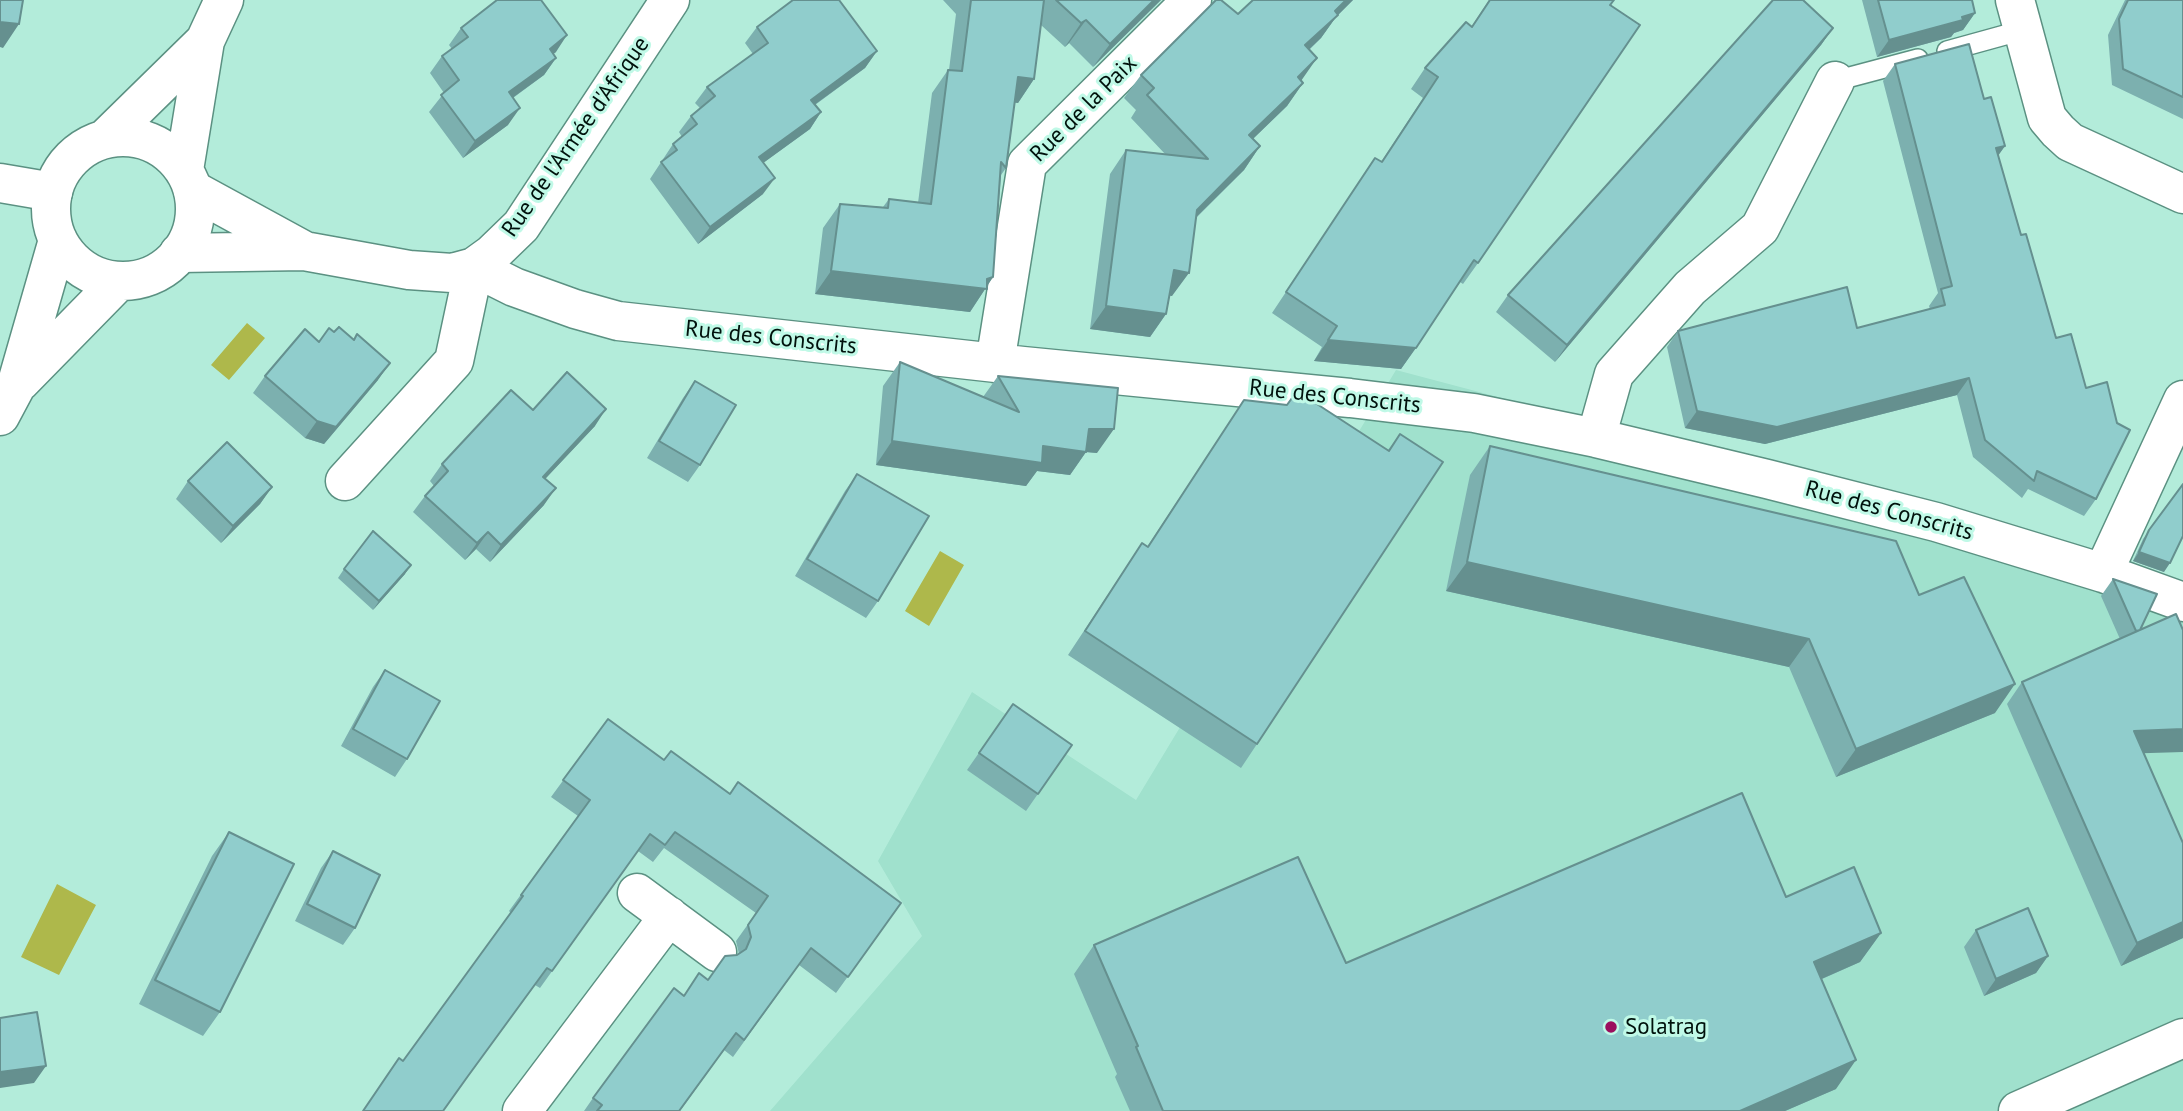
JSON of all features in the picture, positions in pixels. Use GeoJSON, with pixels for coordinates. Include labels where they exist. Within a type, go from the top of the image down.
{"type":"FeatureCollection","features":[{"type":"Feature","properties":{"kind":"street"},"geometry":{"type":"LineString","coordinates":[[224,0],[205,41],[189,180],[195,212],[191,234],[179,254],[163,269],[142,279],[119,281],[100,278],[83,269],[69,256],[58,240],[51,216],[53,192],[63,168],[82,149],[106,138],[128,136],[150,141],[169,153],[189,180],[304,251]]}},
{"type":"Feature","properties":{"kind":"street","name":"Rue de l'Armée d'Afrique"},"geometry":{"type":"LineString","coordinates":[[474,267],[521,226],[670,0]]}},
{"type":"Feature","properties":{"kind":"street","name":"Rue de la Paix"},"geometry":{"type":"LineString","coordinates":[[995,363],[1027,164],[1192,0]]}},
{"type":"Feature","properties":{"kind":"street"},"geometry":{"type":"LineString","coordinates":[[2019,15],[2048,118],[2057,131],[2070,142],[2183,194]]}},
{"type":"Feature","properties":{"kind":"street"},"geometry":{"type":"LineString","coordinates":[[106,138],[205,41]]}},
{"type":"Feature","properties":{"kind":"street"},"geometry":{"type":"LineString","coordinates":[[1596,438],[1614,373],[1690,288],[1760,228],[1835,81]]}},
{"type":"Feature","properties":{"kind":"street"},"geometry":{"type":"LineString","coordinates":[[0,183],[53,192]]}},
{"type":"Feature","properties":{"kind":"street"},"geometry":{"type":"LineString","coordinates":[[8,401],[58,240]]}},
{"type":"Feature","properties":{"kind":"street"},"geometry":{"type":"LineString","coordinates":[[179,254],[304,251],[410,270],[452,273],[474,267],[454,361],[345,481]]}},
{"type":"Feature","properties":{"kind":"street","name":"Rue des Conscrits"},"geometry":{"type":"LineString","coordinates":[[474,267],[514,287],[575,310],[618,321],[1474,413],[1767,478],[1936,522],[2103,573],[2183,602]]}},
{"type":"Feature","properties":{"kind":"street"},"geometry":{"type":"LineString","coordinates":[[8,401],[119,281]]}},
{"type":"Feature","properties":{"kind":"street"},"geometry":{"type":"LineString","coordinates":[[2103,573],[2183,400]]}},
{"type":"Feature","properties":{"kind":"street"},"geometry":{"type":"LineString","coordinates":[[637,893],[717,952]]}},
{"type":"Feature","properties":{"kind":"street"},"geometry":{"type":"LineString","coordinates":[[522,1111],[669,916]]}},
{"type":"Feature","properties":{"kind":"street"},"geometry":{"type":"LineString","coordinates":[[2018,1111],[2183,1038]]}},
{"type":"Feature","properties":{"kind":"lane"},"geometry":{"type":"LineString","coordinates":[[1835,81],[2019,15]]}},
{"type":"Feature","properties":{"kind":"shaded area"},"geometry":{"type":"Polygon","coordinates":[[[247,323],[265,338],[229,380],[211,365],[247,323]]]}},
{"type":"Feature","properties":{"kind":"shaded area"},"geometry":{"type":"Polygon","coordinates":[[[1396,370],[2125,563],[2183,589],[2183,1111],[770,1111],[922,936],[878,861],[972,692],[1136,800],[1396,370]]]}},
{"type":"Feature","properties":{"kind":"shaded area"},"geometry":{"type":"Polygon","coordinates":[[[940,551],[964,565],[929,626],[905,611],[940,551]]]}},
{"type":"Feature","properties":{"kind":"shaded area"},"geometry":{"type":"Polygon","coordinates":[[[57,884],[96,905],[59,975],[21,957],[57,884]]]}},
{"type":"Feature","properties":{"kind":"building"},"geometry":{"type":"Polygon","coordinates":[[[0,0],[23,0],[19,24],[0,22],[0,0]]]}},
{"type":"Feature","properties":{"kind":"building"},"geometry":{"type":"Polygon","coordinates":[[[497,0],[541,0],[567,35],[550,49],[556,58],[509,92],[520,108],[475,141],[441,95],[459,80],[442,56],[468,37],[461,28],[497,0]]]}},
{"type":"Feature","properties":{"kind":"building"},"geometry":{"type":"Polygon","coordinates":[[[793,0],[839,0],[877,51],[811,100],[821,112],[759,157],[775,178],[710,227],[661,162],[677,150],[673,144],[697,124],[691,116],[715,96],[707,87],[768,43],[757,27],[793,0]]]}},
{"type":"Feature","properties":{"kind":"building"},"geometry":{"type":"Polygon","coordinates":[[[971,0],[1044,0],[1034,79],[1018,77],[1006,168],[1001,162],[993,277],[987,279],[987,289],[831,271],[840,204],[888,208],[889,199],[931,204],[948,70],[962,71],[971,0]]]}},
{"type":"Feature","properties":{"kind":"building"},"geometry":{"type":"Polygon","coordinates":[[[1056,0],[1154,0],[1110,44],[1086,20],[1081,23],[1056,0]]]}},
{"type":"Feature","properties":{"kind":"building"},"geometry":{"type":"Polygon","coordinates":[[[1216,0],[1221,0],[1238,14],[1253,0],[1346,0],[1335,11],[1338,15],[1305,45],[1317,58],[1298,77],[1303,83],[1249,135],[1260,146],[1197,210],[1189,273],[1174,270],[1166,314],[1106,306],[1126,150],[1208,159],[1147,95],[1154,88],[1141,75],[1216,0]]]}},
{"type":"Feature","properties":{"kind":"building"},"geometry":{"type":"Polygon","coordinates":[[[1490,0],[1614,0],[1610,5],[1640,25],[1478,263],[1474,260],[1416,348],[1328,340],[1337,326],[1286,292],[1375,158],[1382,162],[1438,77],[1425,68],[1466,22],[1472,27],[1490,0]]]}},
{"type":"Feature","properties":{"kind":"building"},"geometry":{"type":"Polygon","coordinates":[[[1773,0],[1803,0],[1833,28],[1567,345],[1508,295],[1773,0]]]}},
{"type":"Feature","properties":{"kind":"building"},"geometry":{"type":"Polygon","coordinates":[[[1878,0],[1972,0],[1975,13],[1962,17],[1963,20],[1889,40],[1878,0]]]}},
{"type":"Feature","properties":{"kind":"building"},"geometry":{"type":"Polygon","coordinates":[[[2128,0],[2183,0],[2183,97],[2123,69],[2119,19],[2128,0]]]}},
{"type":"Feature","properties":{"kind":"building"},"geometry":{"type":"Polygon","coordinates":[[[1969,44],[1984,99],[1991,97],[2005,146],[1996,148],[2021,235],[2026,234],[2056,338],[2071,334],[2086,388],[2107,382],[2117,423],[2130,430],[2096,499],[2037,471],[2034,481],[1985,440],[1969,378],[1777,427],[1697,411],[1678,331],[1847,287],[1857,328],[1945,305],[1941,289],[1952,286],[1895,64],[1969,44]]]}},
{"type":"Feature","properties":{"kind":"building"},"geometry":{"type":"Polygon","coordinates":[[[339,327],[354,340],[357,334],[390,363],[336,427],[317,421],[265,376],[305,329],[319,342],[329,328],[334,332],[339,327]]]}},
{"type":"Feature","properties":{"kind":"building"},"geometry":{"type":"Polygon","coordinates":[[[900,362],[1019,412],[998,376],[1118,388],[1114,429],[1089,429],[1086,452],[1043,446],[1042,463],[892,441],[900,362]]]}},
{"type":"Feature","properties":{"kind":"building"},"geometry":{"type":"Polygon","coordinates":[[[567,372],[606,409],[543,477],[556,488],[501,545],[488,532],[477,543],[425,496],[448,471],[442,464],[511,390],[533,410],[567,372]]]}},
{"type":"Feature","properties":{"kind":"building"},"geometry":{"type":"Polygon","coordinates":[[[695,381],[736,405],[700,465],[659,441],[695,381]]]}},
{"type":"Feature","properties":{"kind":"building"},"geometry":{"type":"Polygon","coordinates":[[[1297,391],[1389,451],[1400,434],[1443,462],[1257,744],[1085,631],[1142,543],[1148,547],[1244,400],[1287,405],[1297,391]]]}},
{"type":"Feature","properties":{"kind":"building"},"geometry":{"type":"Polygon","coordinates":[[[227,442],[272,487],[233,526],[188,481],[227,442]]]}},
{"type":"Feature","properties":{"kind":"building"},"geometry":{"type":"Polygon","coordinates":[[[1490,446],[1896,541],[1919,595],[1964,577],[2015,684],[1856,749],[1809,639],[1467,562],[1490,446]]]}},
{"type":"Feature","properties":{"kind":"building"},"geometry":{"type":"Polygon","coordinates":[[[857,474],[929,516],[878,601],[807,559],[857,474]]]}},
{"type":"Feature","properties":{"kind":"building"},"geometry":{"type":"Polygon","coordinates":[[[2183,484],[2183,536],[2170,563],[2139,552],[2149,530],[2183,484]]]}},
{"type":"Feature","properties":{"kind":"building"},"geometry":{"type":"Polygon","coordinates":[[[373,531],[411,565],[379,601],[344,569],[373,531]]]}},
{"type":"Feature","properties":{"kind":"building"},"geometry":{"type":"Polygon","coordinates":[[[2113,579],[2157,594],[2140,630],[2136,631],[2113,579]]]}},
{"type":"Feature","properties":{"kind":"building"},"geometry":{"type":"Polygon","coordinates":[[[2176,614],[2183,630],[2183,729],[2134,731],[2183,843],[2183,922],[2137,943],[2022,682],[2176,614]]]}},
{"type":"Feature","properties":{"kind":"building"},"geometry":{"type":"Polygon","coordinates":[[[385,670],[440,701],[407,759],[353,729],[385,670]]]}},
{"type":"Feature","properties":{"kind":"building"},"geometry":{"type":"Polygon","coordinates":[[[1013,704],[1072,745],[1038,794],[979,753],[1013,704]]]}},
{"type":"Feature","properties":{"kind":"building"},"geometry":{"type":"Polygon","coordinates":[[[608,719],[664,760],[671,751],[730,794],[738,782],[901,903],[848,977],[811,948],[744,1040],[736,1033],[679,1111],[597,1111],[602,1105],[593,1098],[674,988],[684,996],[699,973],[708,980],[725,956],[737,955],[746,949],[751,937],[748,925],[768,896],[675,832],[665,845],[650,834],[552,971],[547,968],[443,1111],[363,1111],[399,1058],[403,1061],[590,800],[563,780],[608,719]]]}},
{"type":"Feature","properties":{"kind":"building"},"geometry":{"type":"Polygon","coordinates":[[[1742,793],[1786,897],[1854,867],[1881,933],[1814,962],[1856,1060],[1740,1111],[1163,1111],[1094,945],[1298,857],[1346,963],[1742,793]]]}},
{"type":"Feature","properties":{"kind":"building"},"geometry":{"type":"Polygon","coordinates":[[[229,832],[294,864],[220,1012],[155,980],[229,832]]]}},
{"type":"Feature","properties":{"kind":"building"},"geometry":{"type":"Polygon","coordinates":[[[333,851],[380,875],[355,928],[307,904],[333,851]]]}},
{"type":"Feature","properties":{"kind":"building"},"geometry":{"type":"Polygon","coordinates":[[[2028,908],[2048,956],[1996,979],[1976,930],[2028,908]]]}},
{"type":"Feature","properties":{"kind":"building"},"geometry":{"type":"Polygon","coordinates":[[[37,1012],[46,1066],[0,1072],[0,1018],[37,1012]]]}},
{"type":"Feature","properties":{"kind":"place","name":"Solatrag"},"geometry":{"type":"Point","coordinates":[1611,1027]}}]}
